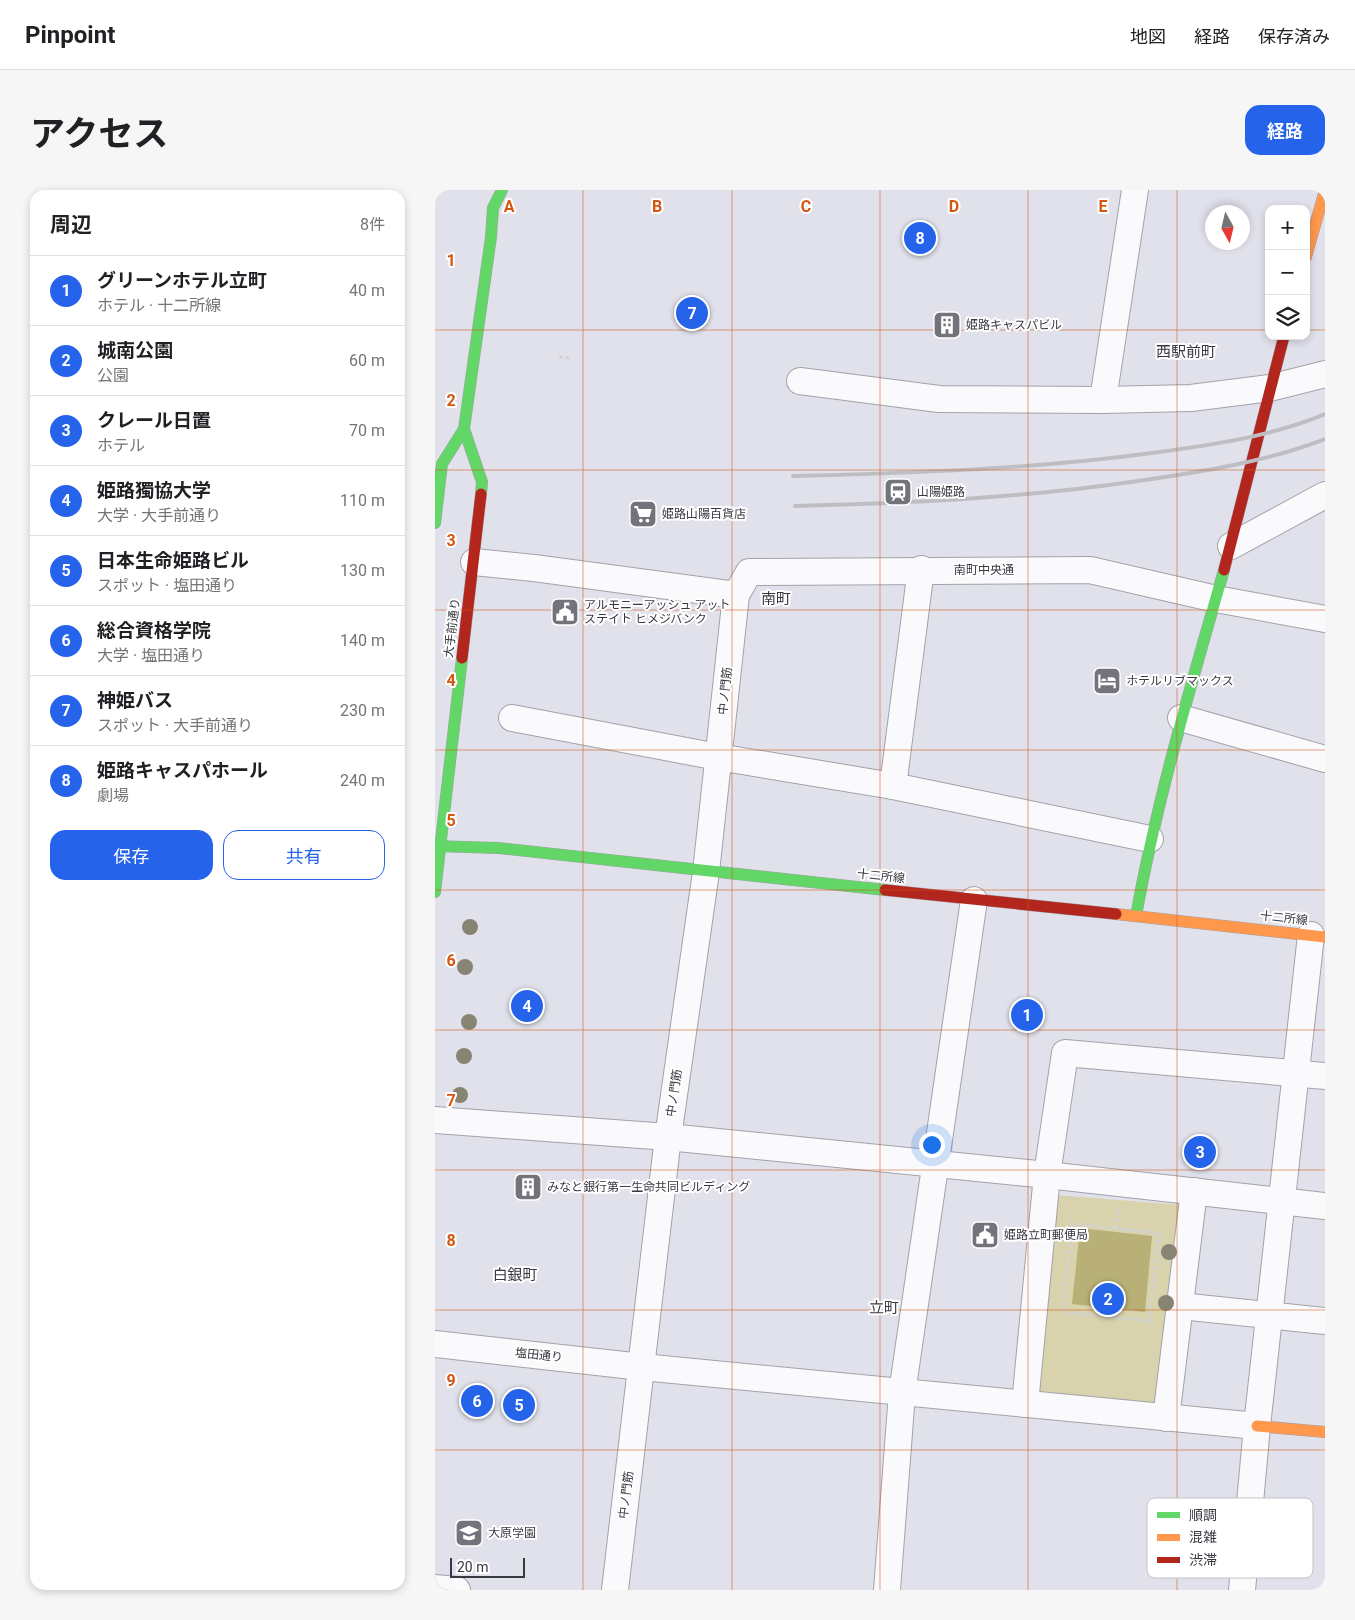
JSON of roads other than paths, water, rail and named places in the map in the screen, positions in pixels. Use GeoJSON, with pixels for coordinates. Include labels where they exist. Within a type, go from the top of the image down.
{"type":"FeatureCollection","features":[{"type":"Feature","properties":{"kind":"street","name":"大手前通り"},"geometry":{"type":"LineString","coordinates":[[435,523],[442,464],[464,428],[491,237],[493,208],[502,190]]}},
{"type":"Feature","properties":{"kind":"street"},"geometry":{"type":"LineString","coordinates":[[1103,400],[1135,190]]}},
{"type":"Feature","properties":{"kind":"street"},"geometry":{"type":"LineString","coordinates":[[1308,250],[1325,190]]}},
{"type":"Feature","properties":{"kind":"street"},"geometry":{"type":"LineString","coordinates":[[1137,916],[1149,839],[1181,718],[1231,546],[1283,340]]}},
{"type":"Feature","properties":{"kind":"street"},"geometry":{"type":"LineString","coordinates":[[800,381],[939,399],[1103,400],[1191,398],[1270,388],[1325,374]]}},
{"type":"Feature","properties":{"kind":"street","name":"大手前通り"},"geometry":{"type":"LineString","coordinates":[[435,892],[438,846],[474,562],[482,482],[464,428]]}},
{"type":"Feature","properties":{"kind":"street"},"geometry":{"type":"LineString","coordinates":[[1231,546],[1325,495]]}},
{"type":"Feature","properties":{"kind":"street"},"geometry":{"type":"LineString","coordinates":[[474,562],[534,568],[735,596]]}},
{"type":"Feature","properties":{"kind":"street"},"geometry":{"type":"LineString","coordinates":[[893,786],[921,569]]}},
{"type":"Feature","properties":{"kind":"street","name":"南町中央通"},"geometry":{"type":"LineString","coordinates":[[735,596],[749,572],[921,569],[1090,570],[1216,599],[1325,619]]}},
{"type":"Feature","properties":{"kind":"street","name":"中ノ門筋"},"geometry":{"type":"LineString","coordinates":[[615,1590],[668,1137],[706,872],[735,596]]}},
{"type":"Feature","properties":{"kind":"street"},"geometry":{"type":"LineString","coordinates":[[512,718],[718,757],[893,786],[1149,839]]}},
{"type":"Feature","properties":{"kind":"street"},"geometry":{"type":"LineString","coordinates":[[1181,718],[1325,759]]}},
{"type":"Feature","properties":{"kind":"street","name":"十二所線"},"geometry":{"type":"LineString","coordinates":[[438,846],[497,848],[706,872],[1318,936]]}},
{"type":"Feature","properties":{"kind":"street"},"geometry":{"type":"LineString","coordinates":[[887,1590],[902,1393],[974,900]]}},
{"type":"Feature","properties":{"kind":"street"},"geometry":{"type":"LineString","coordinates":[[1250,1498],[1295,1073],[1318,936]]}},
{"type":"Feature","properties":{"kind":"street"},"geometry":{"type":"LineString","coordinates":[[1025,1404],[1047,1174],[1065,1053],[1325,1076]]}},
{"type":"Feature","properties":{"kind":"street"},"geometry":{"type":"LineString","coordinates":[[435,1120],[668,1137],[1047,1174],[1325,1206]]}},
{"type":"Feature","properties":{"kind":"street"},"geometry":{"type":"LineString","coordinates":[[1166,1418],[1194,1191]]}},
{"type":"Feature","properties":{"kind":"street"},"geometry":{"type":"LineString","coordinates":[[1179,1306],[1325,1321]]}},
{"type":"Feature","properties":{"kind":"street","name":"塩田通り"},"geometry":{"type":"LineString","coordinates":[[435,1344],[902,1393],[1257,1426]]}},
{"type":"Feature","properties":{"kind":"street"},"geometry":{"type":"LineString","coordinates":[[1257,1426],[1325,1432]]}},
{"type":"Feature","properties":{"kind":"street"},"geometry":{"type":"LineString","coordinates":[[435,1588],[457,1590]]}},
{"type":"Feature","properties":{"kind":"railway"},"geometry":{"type":"LineString","coordinates":[[793,476],[973,469],[1063,463],[1152,453],[1240,439],[1283,429],[1325,414]]}},
{"type":"Feature","properties":{"kind":"railway"},"geometry":{"type":"LineString","coordinates":[[795,506],[967,499],[1095,487],[1233,465],[1279,454],[1325,439]]}},
{"type":"Feature","properties":{"kind":"place","name":"姫路キャスパホール"},"geometry":{"type":"Point","coordinates":[920,238]}},
{"type":"Feature","properties":{"kind":"place","name":"神姫バス"},"geometry":{"type":"Point","coordinates":[692,313]}},
{"type":"Feature","properties":{"kind":"place","name":"姫路キャスパビル"},"geometry":{"type":"Point","coordinates":[947,325]}},
{"type":"Feature","properties":{"kind":"place","name":"山陽姫路"},"geometry":{"type":"Point","coordinates":[898,492]}},
{"type":"Feature","properties":{"kind":"place","name":"姫路山陽百貨店"},"geometry":{"type":"Point","coordinates":[643,514]}},
{"type":"Feature","properties":{"kind":"place","name":"アルモニーアッシュ アット ステイト ヒメジバンク"},"geometry":{"type":"Point","coordinates":[565,612]}},
{"type":"Feature","properties":{"kind":"place","name":"ホテルリブマックス"},"geometry":{"type":"Point","coordinates":[1107,681]}},
{"type":"Feature","properties":{"kind":"place","name":"姫路獨協大学"},"geometry":{"type":"Point","coordinates":[527,1006]}},
{"type":"Feature","properties":{"kind":"place","name":"グリーンホテル立町"},"geometry":{"type":"Point","coordinates":[1027,1015]}},
{"type":"Feature","properties":{"kind":"place","name":"クレール日置"},"geometry":{"type":"Point","coordinates":[1200,1152]}},
{"type":"Feature","properties":{"kind":"place","name":"みなと銀行第一生命共同ビルディング"},"geometry":{"type":"Point","coordinates":[528,1187]}},
{"type":"Feature","properties":{"kind":"place","name":"姫路立町郵便局"},"geometry":{"type":"Point","coordinates":[985,1235]}},
{"type":"Feature","properties":{"kind":"place","name":"城南公園"},"geometry":{"type":"Point","coordinates":[1108,1299]}},
{"type":"Feature","properties":{"kind":"place","name":"総合資格学院"},"geometry":{"type":"Point","coordinates":[477,1401]}},
{"type":"Feature","properties":{"kind":"place","name":"日本生命姫路ビル"},"geometry":{"type":"Point","coordinates":[519,1405]}},
{"type":"Feature","properties":{"kind":"place","name":"大原学園"},"geometry":{"type":"Point","coordinates":[469,1533]}},
{"type":"Feature","properties":{"kind":"district","name":"西駅前町"},"geometry":{"type":"Point","coordinates":[1186,352]}},
{"type":"Feature","properties":{"kind":"district","name":"南町"},"geometry":{"type":"Point","coordinates":[776,599]}},
{"type":"Feature","properties":{"kind":"district","name":"白銀町"},"geometry":{"type":"Point","coordinates":[515,1275]}},
{"type":"Feature","properties":{"kind":"district","name":"立町"},"geometry":{"type":"Point","coordinates":[884,1308]}}]}
